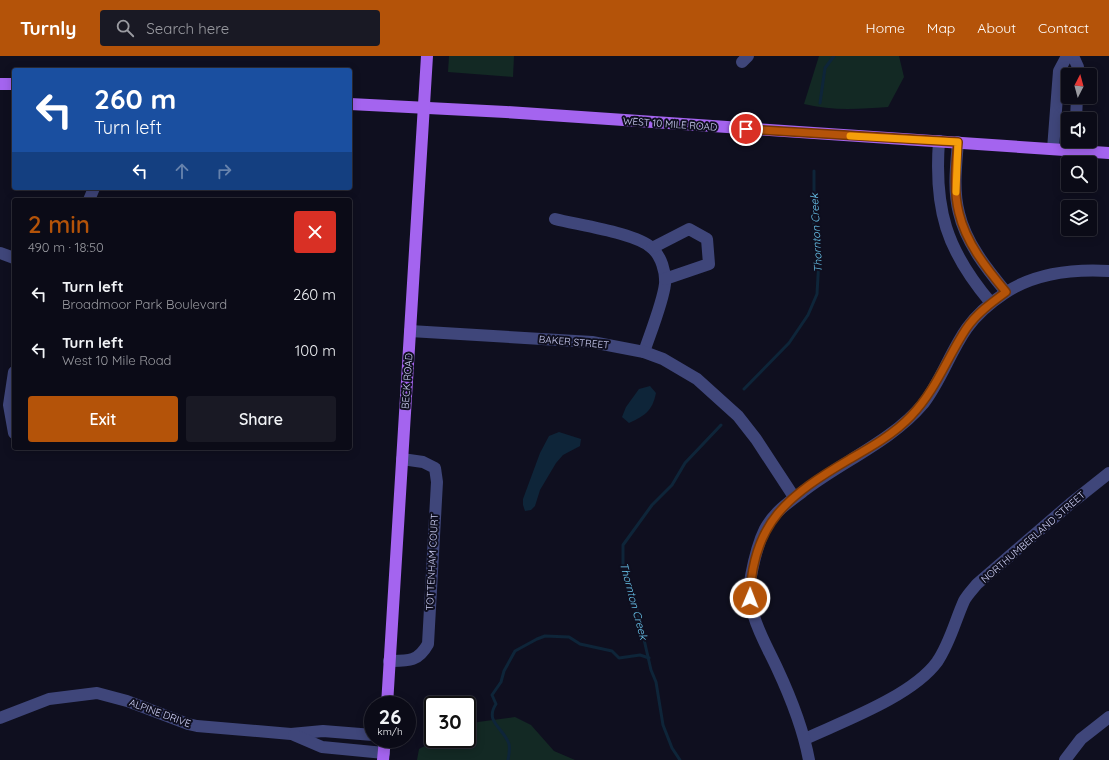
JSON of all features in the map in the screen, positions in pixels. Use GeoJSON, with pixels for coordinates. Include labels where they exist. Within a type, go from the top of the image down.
{"type":"FeatureCollection","features":[{"type":"Feature","properties":{"kind":"main road","name":"BECK ROAD"},"geometry":{"type":"LineString","coordinates":[[388,696],[427,56]]}},
{"type":"Feature","properties":{"kind":"main road"},"geometry":{"type":"LineString","coordinates":[[0,84],[12,84]]}},
{"type":"Feature","properties":{"kind":"main road","name":"WEST 10 MILE ROAD"},"geometry":{"type":"LineString","coordinates":[[352,104],[506,112],[1053,149],[1061,148]]}},
{"type":"Feature","properties":{"kind":"main road","name":"WEST 10 MILE ROAD"},"geometry":{"type":"LineString","coordinates":[[1085,148],[1109,153]]}},
{"type":"Feature","properties":{"kind":"street"},"geometry":{"type":"LineString","coordinates":[[1053,149],[1059,71],[1067,56]]}},
{"type":"Feature","properties":{"kind":"street"},"geometry":{"type":"LineString","coordinates":[[1073,56],[1078,68]]}},
{"type":"Feature","properties":{"kind":"street"},"geometry":{"type":"LineString","coordinates":[[939,141],[938,189],[942,218],[950,239],[968,273],[991,303]]}},
{"type":"Feature","properties":{"kind":"street"},"geometry":{"type":"LineString","coordinates":[[958,142],[956,190],[959,214],[968,237],[981,260],[1006,292]]}},
{"type":"Feature","properties":{"kind":"street"},"geometry":{"type":"LineString","coordinates":[[942,218],[959,214]]}},
{"type":"Feature","properties":{"kind":"street"},"geometry":{"type":"LineString","coordinates":[[555,219],[633,238],[652,248],[660,258],[665,272],[665,285],[644,352]]}},
{"type":"Feature","properties":{"kind":"street"},"geometry":{"type":"LineString","coordinates":[[652,248],[689,229],[707,239],[709,264],[665,279]]}},
{"type":"Feature","properties":{"kind":"street"},"geometry":{"type":"LineString","coordinates":[[0,253],[12,257]]}},
{"type":"Feature","properties":{"kind":"street"},"geometry":{"type":"LineString","coordinates":[[809,760],[805,739],[777,667],[762,639],[753,615],[750,598],[751,577],[758,549],[766,528],[781,508],[794,497],[874,445],[910,418],[937,383],[966,329],[991,303],[1006,292],[1038,277],[1081,270],[1109,271]]}},
{"type":"Feature","properties":{"kind":"street","name":"BAKER STREET"},"geometry":{"type":"LineString","coordinates":[[410,331],[592,342],[644,352],[663,359],[698,379],[721,398],[738,416],[756,439],[794,497]]}},
{"type":"Feature","properties":{"kind":"street"},"geometry":{"type":"LineString","coordinates":[[12,385],[9,405],[12,422]]}},
{"type":"Feature","properties":{"kind":"street","name":"TOTTENHAM COURT"},"geometry":{"type":"LineString","coordinates":[[390,661],[411,661],[423,652],[428,644],[437,482],[435,468],[423,462],[402,460]]}},
{"type":"Feature","properties":{"kind":"street","name":"NORTHUMBERLAND STREET"},"geometry":{"type":"LineString","coordinates":[[805,739],[896,696],[922,677],[936,662],[954,630],[965,599],[977,584],[1070,504],[1109,473]]}},
{"type":"Feature","properties":{"kind":"street","name":"ALPINE DRIVE"},"geometry":{"type":"LineString","coordinates":[[0,718],[49,699],[97,694],[127,701],[188,724],[291,734],[323,731],[364,734]]}},
{"type":"Feature","properties":{"kind":"street"},"geometry":{"type":"LineString","coordinates":[[1065,760],[1082,739],[1109,716]]}},
{"type":"Feature","properties":{"kind":"street"},"geometry":{"type":"LineString","coordinates":[[291,734],[322,747],[384,757]]}},
{"type":"Feature","properties":{"kind":"green space"},"geometry":{"type":"Polygon","coordinates":[[[449,56],[514,56],[513,77],[448,72],[449,56]]]}},
{"type":"Feature","properties":{"kind":"green space"},"geometry":{"type":"Polygon","coordinates":[[[819,56],[899,56],[904,77],[888,107],[835,109],[804,104],[819,56]]]}},
{"type":"Feature","properties":{"kind":"green space"},"geometry":{"type":"Polygon","coordinates":[[[515,717],[531,725],[554,751],[575,760],[417,760],[419,749],[424,746],[424,748],[476,748],[476,723],[515,717]]]}},
{"type":"Feature","properties":{"kind":"water"},"geometry":{"type":"Polygon","coordinates":[[[650,386],[656,393],[650,408],[644,415],[629,423],[622,417],[626,407],[639,389],[650,386]]]}},
{"type":"Feature","properties":{"kind":"water"},"geometry":{"type":"Polygon","coordinates":[[[559,432],[581,439],[580,446],[563,455],[556,463],[540,490],[535,506],[531,510],[525,511],[523,499],[540,453],[549,436],[559,432]]]}},
{"type":"Feature","properties":{"kind":"waterway","name":"Thornton Creek"},"geometry":{"type":"LineString","coordinates":[[820,103],[825,68],[834,56]]}},
{"type":"Feature","properties":{"kind":"waterway","name":"Thornton Creek"},"geometry":{"type":"LineString","coordinates":[[744,389],[789,343],[808,315],[817,294],[819,258],[814,238],[814,171]]}},
{"type":"Feature","properties":{"kind":"waterway","name":"Thornton Creek"},"geometry":{"type":"LineString","coordinates":[[680,760],[672,748],[663,725],[656,682],[651,670],[637,609],[623,566],[623,545],[652,505],[672,485],[685,463],[721,425]]}},
{"type":"Feature","properties":{"kind":"waterway"},"geometry":{"type":"LineString","coordinates":[[508,760],[509,744],[507,738],[496,725],[492,716],[496,704],[492,695],[501,682],[504,671],[515,651],[545,636],[569,637],[580,644],[612,651],[619,658],[640,655],[649,658]]}},
{"type":"Feature","properties":{"kind":"slow traffic"},"geometry":{"type":"LineString","coordinates":[[850,136],[958,142],[956,192]]}},
{"type":"Feature","properties":{"kind":"route"},"geometry":{"type":"LineString","coordinates":[[746,129],[958,142],[956,190],[959,214],[968,237],[981,260],[1006,292],[980,312],[966,329],[937,383],[910,418],[874,445],[794,497],[781,508],[766,528],[758,549],[751,577],[750,598]]}}]}
